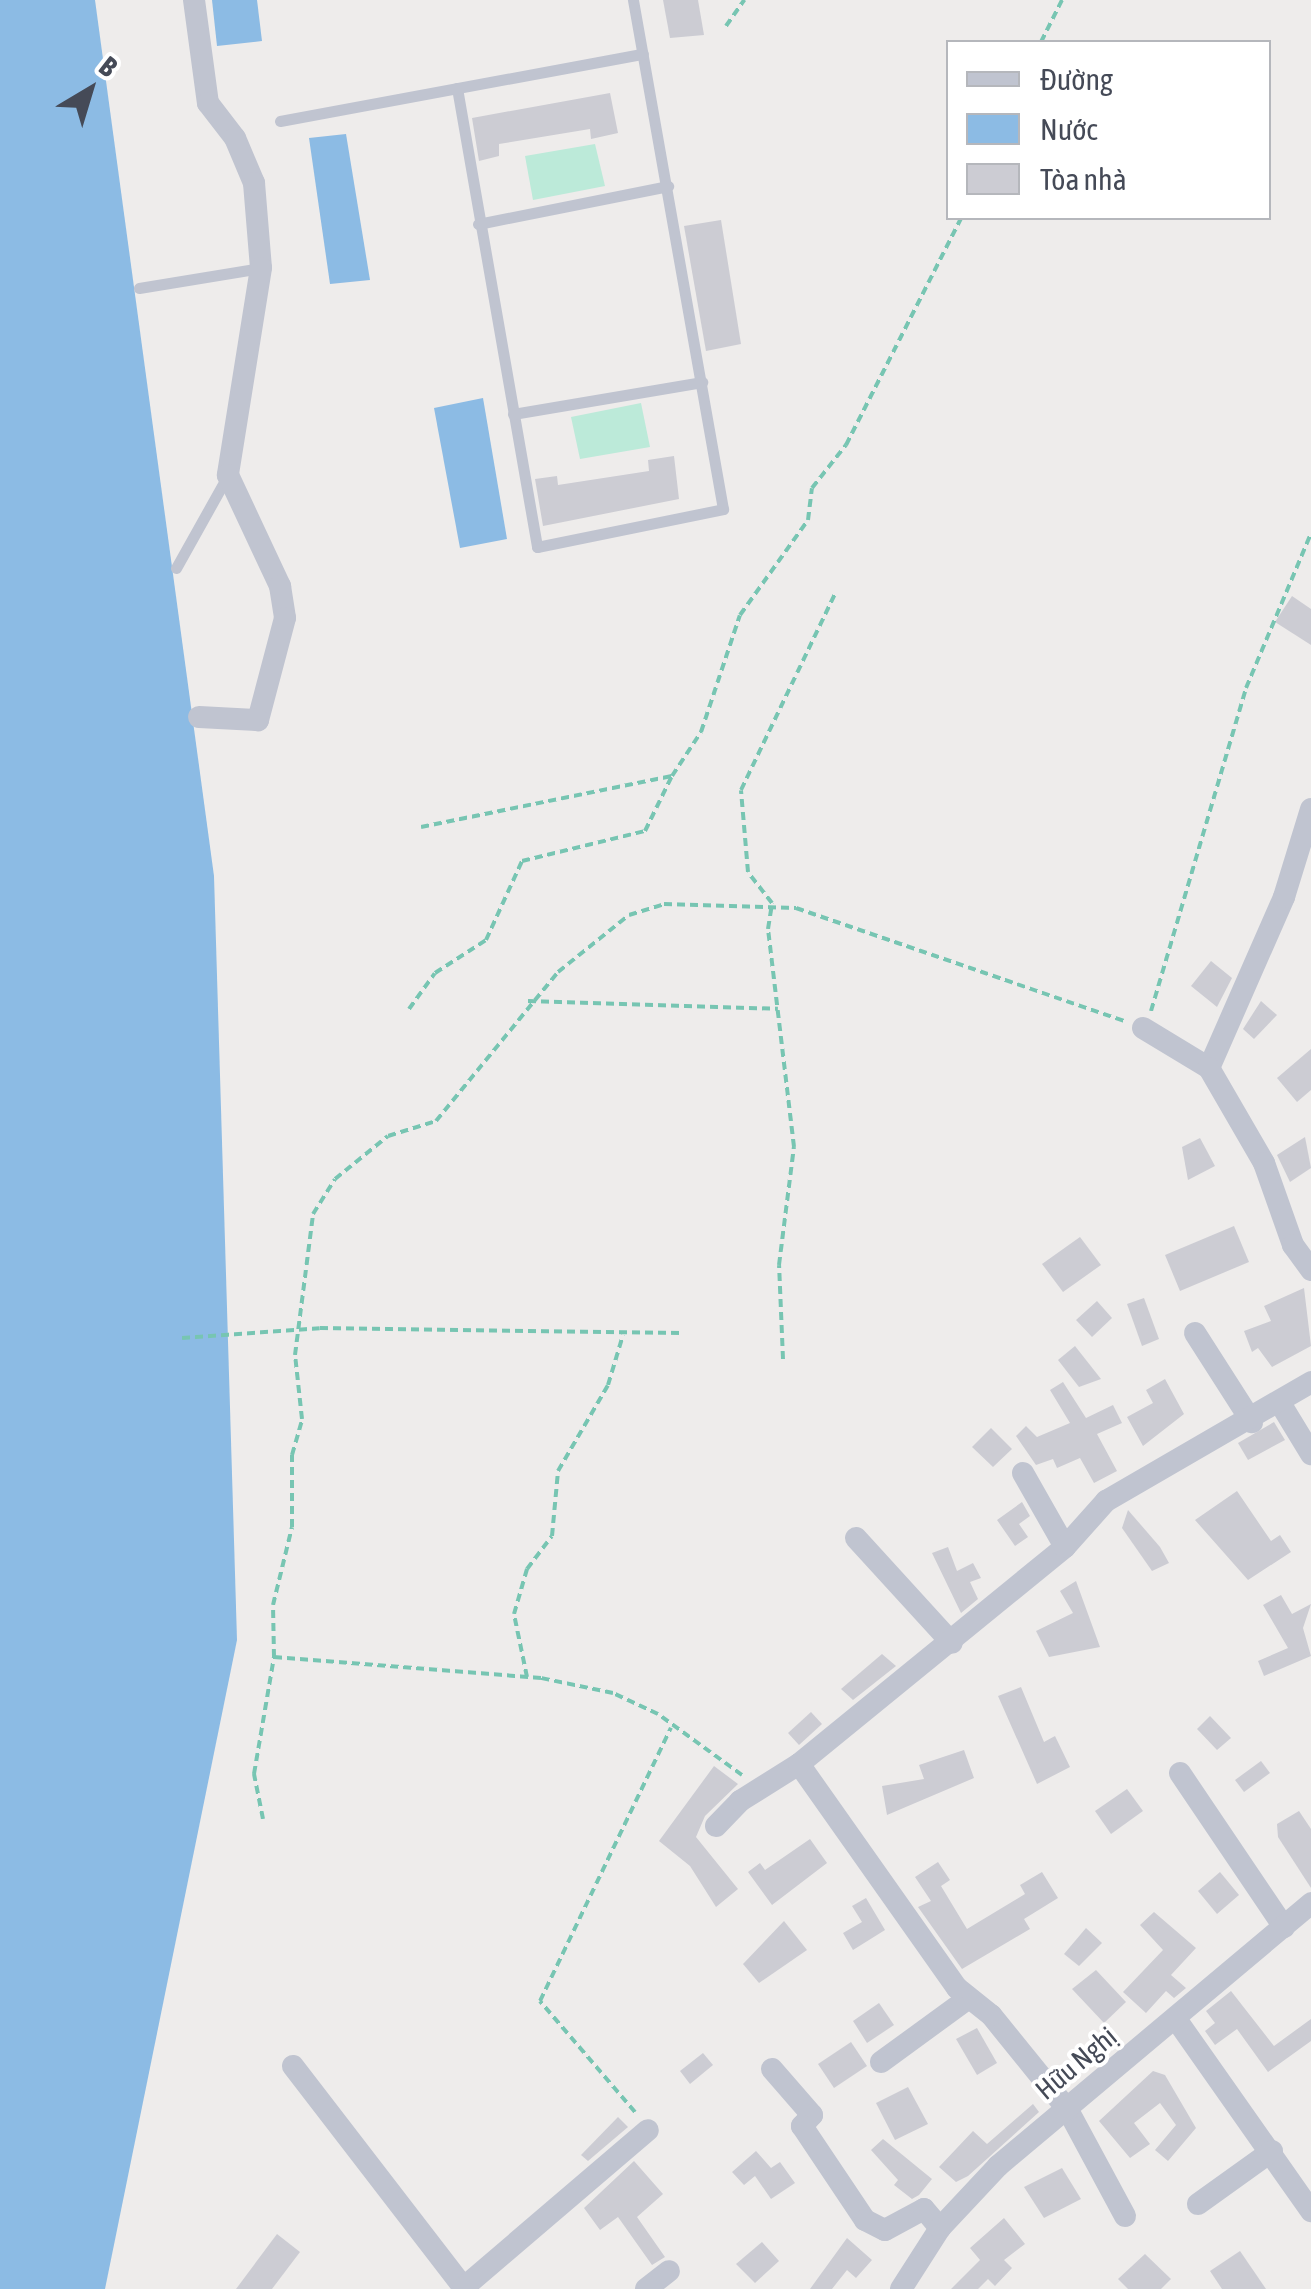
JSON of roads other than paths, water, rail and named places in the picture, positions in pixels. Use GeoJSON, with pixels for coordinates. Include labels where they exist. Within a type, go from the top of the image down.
{"type":"FeatureCollection","features":[{"type":"Feature","properties":{"kind":"street"},"geometry":{"type":"LineString","coordinates":[[194,0],[208,103],[235,138],[254,183],[261,268],[228,475],[280,586],[286,618],[258,720],[199,717]]}},
{"type":"Feature","properties":{"kind":"street"},"geometry":{"type":"LineString","coordinates":[[1209,1068],[1284,897],[1311,809]]}},
{"type":"Feature","properties":{"kind":"street"},"geometry":{"type":"LineString","coordinates":[[1143,1028],[1209,1068],[1264,1163],[1307,1256]]}},
{"type":"Feature","properties":{"kind":"street"},"geometry":{"type":"LineString","coordinates":[[1195,1332],[1252,1422]]}},
{"type":"Feature","properties":{"kind":"street"},"geometry":{"type":"LineString","coordinates":[[716,1826],[952,1642],[1066,1547],[1106,1502],[1252,1422],[1311,1382]]}},
{"type":"Feature","properties":{"kind":"street"},"geometry":{"type":"LineString","coordinates":[[1280,1404],[1311,1454]]}},
{"type":"Feature","properties":{"kind":"street"},"geometry":{"type":"LineString","coordinates":[[1022,1473],[1066,1547]]}},
{"type":"Feature","properties":{"kind":"street"},"geometry":{"type":"LineString","coordinates":[[856,1538],[952,1642]]}},
{"type":"Feature","properties":{"kind":"street"},"geometry":{"type":"LineString","coordinates":[[799,1764],[966,2000],[991,2015],[1068,2110],[1125,2216]]}},
{"type":"Feature","properties":{"kind":"street"},"geometry":{"type":"LineString","coordinates":[[1180,1773],[1284,1927]]}},
{"type":"Feature","properties":{"kind":"street","name":"Hữu Nghị"},"geometry":{"type":"LineString","coordinates":[[900,2289],[940,2228],[1068,2110],[1311,1902]]}},
{"type":"Feature","properties":{"kind":"street"},"geometry":{"type":"LineString","coordinates":[[881,2062],[966,2000]]}},
{"type":"Feature","properties":{"kind":"street"},"geometry":{"type":"LineString","coordinates":[[1176,2018],[1311,2212]]}},
{"type":"Feature","properties":{"kind":"street"},"geometry":{"type":"LineString","coordinates":[[293,2066],[464,2288],[648,2130]]}},
{"type":"Feature","properties":{"kind":"street"},"geometry":{"type":"LineString","coordinates":[[772,2069],[812,2114],[802,2126],[865,2220],[885,2230],[924,2208],[940,2228]]}},
{"type":"Feature","properties":{"kind":"street"},"geometry":{"type":"LineString","coordinates":[[1198,2204],[1272,2151]]}},
{"type":"Feature","properties":{"kind":"street"},"geometry":{"type":"LineString","coordinates":[[646,2289],[669,2271]]}},
{"type":"Feature","properties":{"kind":"lane"},"geometry":{"type":"LineString","coordinates":[[457,88],[536,547],[723,510],[633,0]]}},
{"type":"Feature","properties":{"kind":"lane"},"geometry":{"type":"LineString","coordinates":[[280,121],[643,54]]}},
{"type":"Feature","properties":{"kind":"lane"},"geometry":{"type":"LineString","coordinates":[[478,224],[668,186]]}},
{"type":"Feature","properties":{"kind":"lane"},"geometry":{"type":"LineString","coordinates":[[140,288],[261,268]]}},
{"type":"Feature","properties":{"kind":"lane"},"geometry":{"type":"LineString","coordinates":[[513,414],[702,382]]}},
{"type":"Feature","properties":{"kind":"lane"},"geometry":{"type":"LineString","coordinates":[[176,568],[228,475]]}},
{"type":"Feature","properties":{"kind":"water"},"geometry":{"type":"Polygon","coordinates":[[[0,0],[95,0],[214,876],[237,1640],[105,2289],[0,2289],[0,0]]]}},
{"type":"Feature","properties":{"kind":"water"},"geometry":{"type":"Polygon","coordinates":[[[212,0],[257,0],[262,41],[217,46],[212,0]]]}},
{"type":"Feature","properties":{"kind":"water"},"geometry":{"type":"Polygon","coordinates":[[[346,134],[370,280],[330,284],[309,138],[346,134]]]}},
{"type":"Feature","properties":{"kind":"water"},"geometry":{"type":"Polygon","coordinates":[[[483,398],[507,539],[460,548],[434,408],[483,398]]]}}]}
